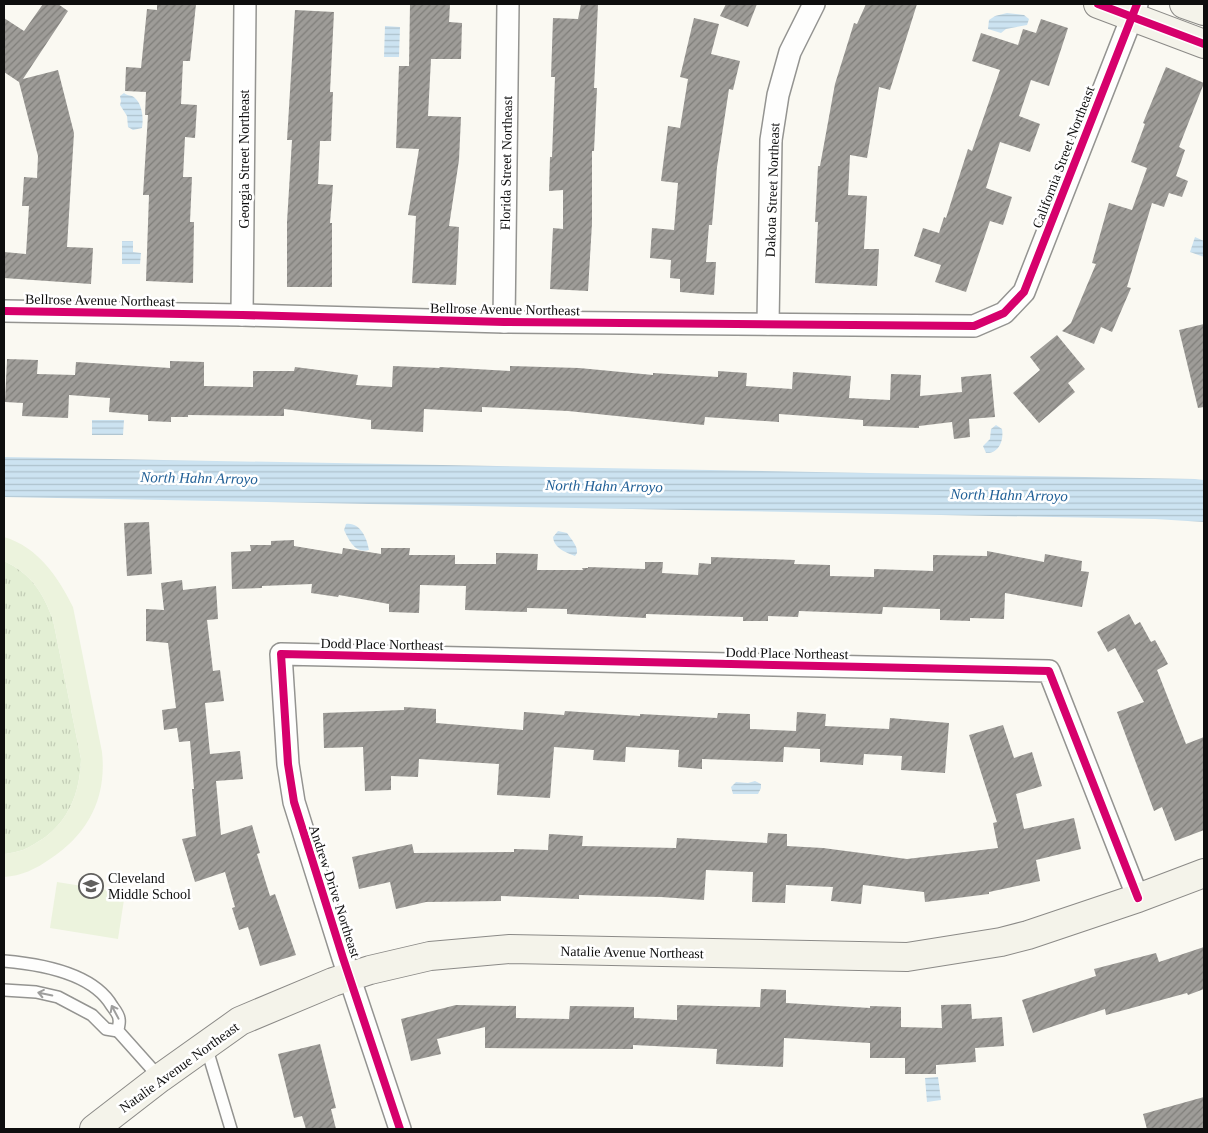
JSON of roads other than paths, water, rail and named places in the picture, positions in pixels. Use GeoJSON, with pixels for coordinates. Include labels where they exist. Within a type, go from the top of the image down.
{"type":"FeatureCollection","features":[{"type":"Feature","properties":{"kind":"street","name":"Georgia Street Northeast"},"geometry":{"type":"LineString","coordinates":[[242,314],[245,4]]}},
{"type":"Feature","properties":{"kind":"street","name":"Florida Street Northeast"},"geometry":{"type":"LineString","coordinates":[[504,322],[508,4]]}},
{"type":"Feature","properties":{"kind":"street","name":"Dakota Street Northeast"},"geometry":{"type":"LineString","coordinates":[[768,324],[771,140],[778,95],[790,52],[814,4]]}},
{"type":"Feature","properties":{"kind":"street"},"geometry":{"type":"LineString","coordinates":[[1098,4],[1134,10],[1204,44]]}},
{"type":"Feature","properties":{"kind":"street"},"geometry":{"type":"LineString","coordinates":[[1184,4],[1204,12]]}},
{"type":"Feature","properties":{"kind":"street","name":"California Street Northeast"},"geometry":{"type":"LineString","coordinates":[[1004,313],[1024,292],[1134,10]]}},
{"type":"Feature","properties":{"kind":"street","name":"Bellrose Avenue Northeast"},"geometry":{"type":"LineString","coordinates":[[4,311],[242,314],[504,322],[974,326],[1004,313]]}},
{"type":"Feature","properties":{"kind":"street","name":"Dodd Place Northeast"},"geometry":{"type":"LineString","coordinates":[[280,654],[1049,671],[1138,898]]}},
{"type":"Feature","properties":{"kind":"street","name":"Andrew Drive Northeast"},"geometry":{"type":"LineString","coordinates":[[280,654],[288,764],[294,802],[400,1129]]}},
{"type":"Feature","properties":{"kind":"street","name":"Natalie Avenue Northeast"},"geometry":{"type":"LineString","coordinates":[[94,1129],[160,1078],[240,1021],[350,976],[430,956],[510,949],[907,957],[1028,936],[1204,873]]}},
{"type":"Feature","properties":{"kind":"lane"},"geometry":{"type":"LineString","coordinates":[[4,961],[60,971],[81,980],[107,996],[120,1018],[118,1031]]}},
{"type":"Feature","properties":{"kind":"lane"},"geometry":{"type":"LineString","coordinates":[[4,990],[36,992],[58,997],[92,1015],[106,1029],[118,1031],[160,1078]]}},
{"type":"Feature","properties":{"kind":"lane"},"geometry":{"type":"LineString","coordinates":[[206,1046],[231,1129]]}},
{"type":"Feature","properties":{"kind":"water"},"geometry":{"type":"Polygon","coordinates":[[[1007,13],[1024,15],[1029,19],[1027,25],[1006,29],[1001,33],[988,29],[989,20],[995,16],[1007,13]]]}},
{"type":"Feature","properties":{"kind":"water"},"geometry":{"type":"Polygon","coordinates":[[[385,26],[400,27],[399,57],[384,57],[385,26]]]}},
{"type":"Feature","properties":{"kind":"water"},"geometry":{"type":"Polygon","coordinates":[[[124,93],[132,96],[138,102],[143,119],[142,128],[133,130],[128,127],[127,116],[120,105],[120,96],[124,93]]]}},
{"type":"Feature","properties":{"kind":"water"},"geometry":{"type":"Polygon","coordinates":[[[1195,237],[1204,241],[1204,257],[1190,252],[1195,237]]]}},
{"type":"Feature","properties":{"kind":"water"},"geometry":{"type":"Polygon","coordinates":[[[122,241],[133,241],[133,252],[141,253],[140,264],[122,264],[122,241]]]}},
{"type":"Feature","properties":{"kind":"water"},"geometry":{"type":"Polygon","coordinates":[[[92,420],[124,420],[123,435],[92,435],[92,420]]]}},
{"type":"Feature","properties":{"kind":"water"},"geometry":{"type":"Polygon","coordinates":[[[996,425],[1002,429],[1000,446],[991,453],[986,453],[983,446],[990,439],[991,429],[996,425]]]}},
{"type":"Feature","properties":{"kind":"water","name":"North Hahn Arroyo"},"geometry":{"type":"Polygon","coordinates":[[[4,457],[1195,479],[1204,480],[1204,522],[1155,519],[4,497],[4,457]]]}},
{"type":"Feature","properties":{"kind":"water"},"geometry":{"type":"Polygon","coordinates":[[[346,524],[359,528],[365,536],[369,550],[360,550],[353,545],[344,530],[346,524]]]}},
{"type":"Feature","properties":{"kind":"water"},"geometry":{"type":"Polygon","coordinates":[[[558,531],[567,533],[572,540],[577,550],[575,556],[567,553],[555,544],[553,537],[558,531]]]}},
{"type":"Feature","properties":{"kind":"water"},"geometry":{"type":"Polygon","coordinates":[[[755,781],[761,784],[758,794],[733,794],[731,787],[736,782],[748,783],[755,781]]]}},
{"type":"Feature","properties":{"kind":"water"},"geometry":{"type":"Polygon","coordinates":[[[938,1077],[941,1100],[927,1102],[925,1078],[938,1077]]]}},
{"type":"Feature","properties":{"kind":"place","name":"Cleveland Middle School"},"geometry":{"type":"Point","coordinates":[91,886]}}]}
